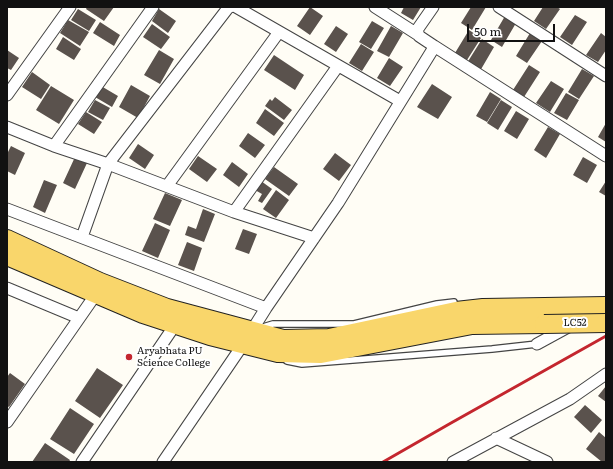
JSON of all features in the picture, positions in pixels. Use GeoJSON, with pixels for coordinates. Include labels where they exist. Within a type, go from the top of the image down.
{"type":"FeatureCollection","features":[{"type":"Feature","properties":{"kind":"main road"},"geometry":{"type":"LineString","coordinates":[[7,239],[100,282],[167,308],[249,343]]}},
{"type":"Feature","properties":{"kind":"main road"},"geometry":{"type":"LineString","coordinates":[[7,256],[143,314],[210,336],[249,343]]}},
{"type":"Feature","properties":{"kind":"main road","name":"LC52"},"geometry":{"type":"LineString","coordinates":[[249,343],[328,338],[456,311],[483,308],[606,306]]}},
{"type":"Feature","properties":{"kind":"main road","name":"LC52"},"geometry":{"type":"LineString","coordinates":[[249,343],[278,353],[322,354],[472,325],[606,323]]}},
{"type":"Feature","properties":{"kind":"street"},"geometry":{"type":"LineString","coordinates":[[7,95],[70,7]]}},
{"type":"Feature","properties":{"kind":"street"},"geometry":{"type":"LineString","coordinates":[[82,238],[108,164],[223,14],[230,7]]}},
{"type":"Feature","properties":{"kind":"street"},"geometry":{"type":"LineString","coordinates":[[236,7],[400,101]]}},
{"type":"Feature","properties":{"kind":"street"},"geometry":{"type":"LineString","coordinates":[[375,7],[606,156]]}},
{"type":"Feature","properties":{"kind":"street"},"geometry":{"type":"LineString","coordinates":[[417,34],[417,30],[433,7]]}},
{"type":"Feature","properties":{"kind":"street"},"geometry":{"type":"LineString","coordinates":[[499,7],[606,76]]}},
{"type":"Feature","properties":{"kind":"street"},"geometry":{"type":"LineString","coordinates":[[54,146],[147,9]]}},
{"type":"Feature","properties":{"kind":"street"},"geometry":{"type":"LineString","coordinates":[[167,186],[279,32]]}},
{"type":"Feature","properties":{"kind":"street"},"geometry":{"type":"LineString","coordinates":[[163,462],[249,343],[266,308],[338,203],[434,46]]}},
{"type":"Feature","properties":{"kind":"street"},"geometry":{"type":"LineString","coordinates":[[234,212],[338,66]]}},
{"type":"Feature","properties":{"kind":"street"},"geometry":{"type":"LineString","coordinates":[[7,127],[54,146],[108,164],[234,212],[314,238]]}},
{"type":"Feature","properties":{"kind":"street"},"geometry":{"type":"LineString","coordinates":[[7,209],[266,308]]}},
{"type":"Feature","properties":{"kind":"street"},"geometry":{"type":"LineString","coordinates":[[7,288],[80,318]]}},
{"type":"Feature","properties":{"kind":"street"},"geometry":{"type":"LineString","coordinates":[[7,422],[96,294]]}},
{"type":"Feature","properties":{"kind":"street"},"geometry":{"type":"LineString","coordinates":[[537,344],[606,306]]}},
{"type":"Feature","properties":{"kind":"street"},"geometry":{"type":"LineString","coordinates":[[82,462],[175,325]]}},
{"type":"Feature","properties":{"kind":"street"},"geometry":{"type":"LineString","coordinates":[[453,462],[570,399],[606,374]]}},
{"type":"Feature","properties":{"kind":"street"},"geometry":{"type":"LineString","coordinates":[[496,438],[541,461]]}},
{"type":"Feature","properties":{"kind":"lane"},"geometry":{"type":"LineString","coordinates":[[249,343],[273,324],[354,324],[437,304],[454,302]]}},
{"type":"Feature","properties":{"kind":"lane"},"geometry":{"type":"LineString","coordinates":[[259,355],[302,364],[492,350],[537,344]]}},
{"type":"Feature","properties":{"kind":"building"},"geometry":{"type":"Polygon","coordinates":[[[87,7],[114,7],[104,21],[86,9],[87,7]]]}},
{"type":"Feature","properties":{"kind":"building"},"geometry":{"type":"Polygon","coordinates":[[[310,7],[323,16],[310,35],[297,26],[310,7]]]}},
{"type":"Feature","properties":{"kind":"building"},"geometry":{"type":"Polygon","coordinates":[[[404,7],[421,7],[413,20],[401,13],[404,7]]]}},
{"type":"Feature","properties":{"kind":"building"},"geometry":{"type":"Polygon","coordinates":[[[471,7],[486,7],[472,30],[461,23],[471,7]]]}},
{"type":"Feature","properties":{"kind":"building"},"geometry":{"type":"Polygon","coordinates":[[[543,7],[557,7],[560,9],[546,29],[534,21],[543,7]]]}},
{"type":"Feature","properties":{"kind":"building"},"geometry":{"type":"Polygon","coordinates":[[[78,9],[96,20],[89,31],[71,20],[78,9]]]}},
{"type":"Feature","properties":{"kind":"building"},"geometry":{"type":"Polygon","coordinates":[[[159,9],[176,21],[168,33],[152,21],[159,9]]]}},
{"type":"Feature","properties":{"kind":"building"},"geometry":{"type":"Polygon","coordinates":[[[575,15],[587,22],[572,45],[560,37],[575,15]]]}},
{"type":"Feature","properties":{"kind":"building"},"geometry":{"type":"Polygon","coordinates":[[[505,16],[516,23],[502,47],[491,40],[505,16]]]}},
{"type":"Feature","properties":{"kind":"building"},"geometry":{"type":"Polygon","coordinates":[[[68,20],[89,32],[80,46],[60,33],[68,20]]]}},
{"type":"Feature","properties":{"kind":"building"},"geometry":{"type":"Polygon","coordinates":[[[372,21],[384,28],[371,49],[359,42],[372,21]]]}},
{"type":"Feature","properties":{"kind":"building"},"geometry":{"type":"Polygon","coordinates":[[[100,22],[120,35],[114,46],[93,33],[100,22]]]}},
{"type":"Feature","properties":{"kind":"building"},"geometry":{"type":"Polygon","coordinates":[[[152,24],[170,37],[161,49],[143,37],[152,24]]]}},
{"type":"Feature","properties":{"kind":"building"},"geometry":{"type":"Polygon","coordinates":[[[336,26],[348,34],[336,52],[324,44],[336,26]]]}},
{"type":"Feature","properties":{"kind":"building"},"geometry":{"type":"Polygon","coordinates":[[[391,26],[403,33],[389,57],[377,51],[391,26]]]}},
{"type":"Feature","properties":{"kind":"building"},"geometry":{"type":"Polygon","coordinates":[[[469,30],[481,38],[467,60],[455,53],[469,30]]]}},
{"type":"Feature","properties":{"kind":"building"},"geometry":{"type":"Polygon","coordinates":[[[530,33],[542,41],[527,63],[516,56],[530,33]]]}},
{"type":"Feature","properties":{"kind":"building"},"geometry":{"type":"Polygon","coordinates":[[[601,33],[606,37],[606,50],[598,62],[586,55],[601,33]]]}},
{"type":"Feature","properties":{"kind":"building"},"geometry":{"type":"Polygon","coordinates":[[[63,37],[81,49],[74,60],[56,49],[63,37]]]}},
{"type":"Feature","properties":{"kind":"building"},"geometry":{"type":"Polygon","coordinates":[[[482,39],[494,47],[480,71],[467,63],[482,39]]]}},
{"type":"Feature","properties":{"kind":"building"},"geometry":{"type":"Polygon","coordinates":[[[361,44],[374,52],[362,71],[349,63],[361,44]]]}},
{"type":"Feature","properties":{"kind":"building"},"geometry":{"type":"Polygon","coordinates":[[[7,50],[19,58],[11,70],[7,68],[7,50]]]}},
{"type":"Feature","properties":{"kind":"building"},"geometry":{"type":"Polygon","coordinates":[[[159,50],[174,59],[160,84],[144,75],[159,50]]]}},
{"type":"Feature","properties":{"kind":"building"},"geometry":{"type":"Polygon","coordinates":[[[274,55],[304,75],[295,90],[264,70],[274,55]]]}},
{"type":"Feature","properties":{"kind":"building"},"geometry":{"type":"Polygon","coordinates":[[[389,58],[403,67],[390,86],[377,78],[389,58]]]}},
{"type":"Feature","properties":{"kind":"building"},"geometry":{"type":"Polygon","coordinates":[[[529,65],[540,72],[524,97],[513,90],[529,65]]]}},
{"type":"Feature","properties":{"kind":"building"},"geometry":{"type":"Polygon","coordinates":[[[582,69],[594,76],[579,99],[568,92],[582,69]]]}},
{"type":"Feature","properties":{"kind":"building"},"geometry":{"type":"Polygon","coordinates":[[[32,72],[50,85],[41,99],[22,87],[32,72]]]}},
{"type":"Feature","properties":{"kind":"building"},"geometry":{"type":"Polygon","coordinates":[[[551,81],[564,89],[550,112],[536,103],[551,81]]]}},
{"type":"Feature","properties":{"kind":"building"},"geometry":{"type":"Polygon","coordinates":[[[432,84],[452,97],[438,119],[417,107],[432,84]]]}},
{"type":"Feature","properties":{"kind":"building"},"geometry":{"type":"Polygon","coordinates":[[[131,85],[150,96],[138,118],[119,107],[131,85]]]}},
{"type":"Feature","properties":{"kind":"building"},"geometry":{"type":"Polygon","coordinates":[[[51,86],[74,100],[59,124],[36,110],[51,86]]]}},
{"type":"Feature","properties":{"kind":"building"},"geometry":{"type":"Polygon","coordinates":[[[101,86],[118,96],[112,107],[95,97],[101,86]]]}},
{"type":"Feature","properties":{"kind":"building"},"geometry":{"type":"Polygon","coordinates":[[[490,92],[501,99],[487,122],[476,116],[490,92]]]}},
{"type":"Feature","properties":{"kind":"building"},"geometry":{"type":"Polygon","coordinates":[[[566,93],[579,100],[567,120],[554,113],[566,93]]]}},
{"type":"Feature","properties":{"kind":"building"},"geometry":{"type":"Polygon","coordinates":[[[275,97],[292,110],[284,120],[265,106],[270,99],[272,101],[275,97]]]}},
{"type":"Feature","properties":{"kind":"building"},"geometry":{"type":"Polygon","coordinates":[[[95,100],[110,108],[103,120],[88,112],[95,100]]]}},
{"type":"Feature","properties":{"kind":"building"},"geometry":{"type":"Polygon","coordinates":[[[501,100],[512,107],[498,130],[487,123],[501,100]]]}},
{"type":"Feature","properties":{"kind":"building"},"geometry":{"type":"Polygon","coordinates":[[[265,109],[284,123],[274,136],[256,123],[265,109]]]}},
{"type":"Feature","properties":{"kind":"building"},"geometry":{"type":"Polygon","coordinates":[[[516,111],[529,119],[517,139],[504,131],[516,111]]]}},
{"type":"Feature","properties":{"kind":"building"},"geometry":{"type":"Polygon","coordinates":[[[86,112],[102,122],[94,134],[78,124],[86,112]]]}},
{"type":"Feature","properties":{"kind":"building"},"geometry":{"type":"Polygon","coordinates":[[[606,123],[606,142],[598,137],[606,123]]]}},
{"type":"Feature","properties":{"kind":"building"},"geometry":{"type":"Polygon","coordinates":[[[548,127],[560,134],[546,158],[534,150],[548,127]]]}},
{"type":"Feature","properties":{"kind":"building"},"geometry":{"type":"Polygon","coordinates":[[[248,133],[265,145],[255,158],[239,146],[248,133]]]}},
{"type":"Feature","properties":{"kind":"building"},"geometry":{"type":"Polygon","coordinates":[[[138,144],[154,155],[145,169],[129,158],[138,144]]]}},
{"type":"Feature","properties":{"kind":"building"},"geometry":{"type":"Polygon","coordinates":[[[11,146],[25,153],[15,175],[7,171],[7,154],[11,146]]]}},
{"type":"Feature","properties":{"kind":"building"},"geometry":{"type":"Polygon","coordinates":[[[335,153],[351,165],[339,181],[323,169],[335,153]]]}},
{"type":"Feature","properties":{"kind":"building"},"geometry":{"type":"Polygon","coordinates":[[[198,156],[217,169],[207,182],[189,169],[198,156]]]}},
{"type":"Feature","properties":{"kind":"building"},"geometry":{"type":"Polygon","coordinates":[[[75,157],[87,163],[75,189],[63,183],[75,157]]]}},
{"type":"Feature","properties":{"kind":"building"},"geometry":{"type":"Polygon","coordinates":[[[583,157],[597,165],[587,183],[573,175],[583,157]]]}},
{"type":"Feature","properties":{"kind":"building"},"geometry":{"type":"Polygon","coordinates":[[[232,162],[248,174],[239,187],[223,175],[232,162]]]}},
{"type":"Feature","properties":{"kind":"building"},"geometry":{"type":"Polygon","coordinates":[[[274,167],[298,184],[289,196],[265,179],[274,167]]]}},
{"type":"Feature","properties":{"kind":"building"},"geometry":{"type":"Polygon","coordinates":[[[44,180],[57,185],[45,213],[33,207],[44,180]]]}},
{"type":"Feature","properties":{"kind":"building"},"geometry":{"type":"Polygon","coordinates":[[[261,181],[272,189],[262,203],[258,201],[262,194],[255,190],[261,181]]]}},
{"type":"Feature","properties":{"kind":"building"},"geometry":{"type":"Polygon","coordinates":[[[606,181],[606,196],[599,192],[606,181]]]}},
{"type":"Feature","properties":{"kind":"building"},"geometry":{"type":"Polygon","coordinates":[[[276,190],[289,200],[276,218],[263,209],[276,190]]]}},
{"type":"Feature","properties":{"kind":"building"},"geometry":{"type":"Polygon","coordinates":[[[165,193],[182,200],[170,226],[153,219],[165,193]]]}},
{"type":"Feature","properties":{"kind":"building"},"geometry":{"type":"Polygon","coordinates":[[[203,209],[215,214],[204,242],[185,235],[188,226],[196,229],[203,209]]]}},
{"type":"Feature","properties":{"kind":"building"},"geometry":{"type":"Polygon","coordinates":[[[155,223],[170,230],[158,258],[142,251],[155,223]]]}},
{"type":"Feature","properties":{"kind":"building"},"geometry":{"type":"Polygon","coordinates":[[[243,229],[257,234],[249,254],[235,249],[243,229]]]}},
{"type":"Feature","properties":{"kind":"building"},"geometry":{"type":"Polygon","coordinates":[[[187,242],[202,248],[194,271],[178,265],[187,242]]]}},
{"type":"Feature","properties":{"kind":"building"},"geometry":{"type":"Polygon","coordinates":[[[97,368],[123,385],[100,418],[75,401],[97,368]]]}},
{"type":"Feature","properties":{"kind":"building"},"geometry":{"type":"Polygon","coordinates":[[[10,373],[25,384],[9,407],[7,406],[7,377],[10,373]]]}},
{"type":"Feature","properties":{"kind":"building"},"geometry":{"type":"Polygon","coordinates":[[[606,386],[606,402],[598,396],[606,386]]]}},
{"type":"Feature","properties":{"kind":"building"},"geometry":{"type":"Polygon","coordinates":[[[585,405],[602,420],[591,433],[574,417],[585,405]]]}},
{"type":"Feature","properties":{"kind":"building"},"geometry":{"type":"Polygon","coordinates":[[[70,408],[94,424],[74,454],[50,439],[70,408]]]}},
{"type":"Feature","properties":{"kind":"building"},"geometry":{"type":"Polygon","coordinates":[[[599,432],[606,438],[606,462],[602,462],[586,449],[599,432]]]}},
{"type":"Feature","properties":{"kind":"building"},"geometry":{"type":"Polygon","coordinates":[[[45,443],[70,460],[69,462],[32,462],[45,443]]]}},
{"type":"Feature","properties":{"kind":"railway"},"geometry":{"type":"LineString","coordinates":[[383,462],[606,336]]}},
{"type":"Feature","properties":{"kind":"place","name":"Aryabhata PU Science College"},"geometry":{"type":"Point","coordinates":[129,357]}}]}
